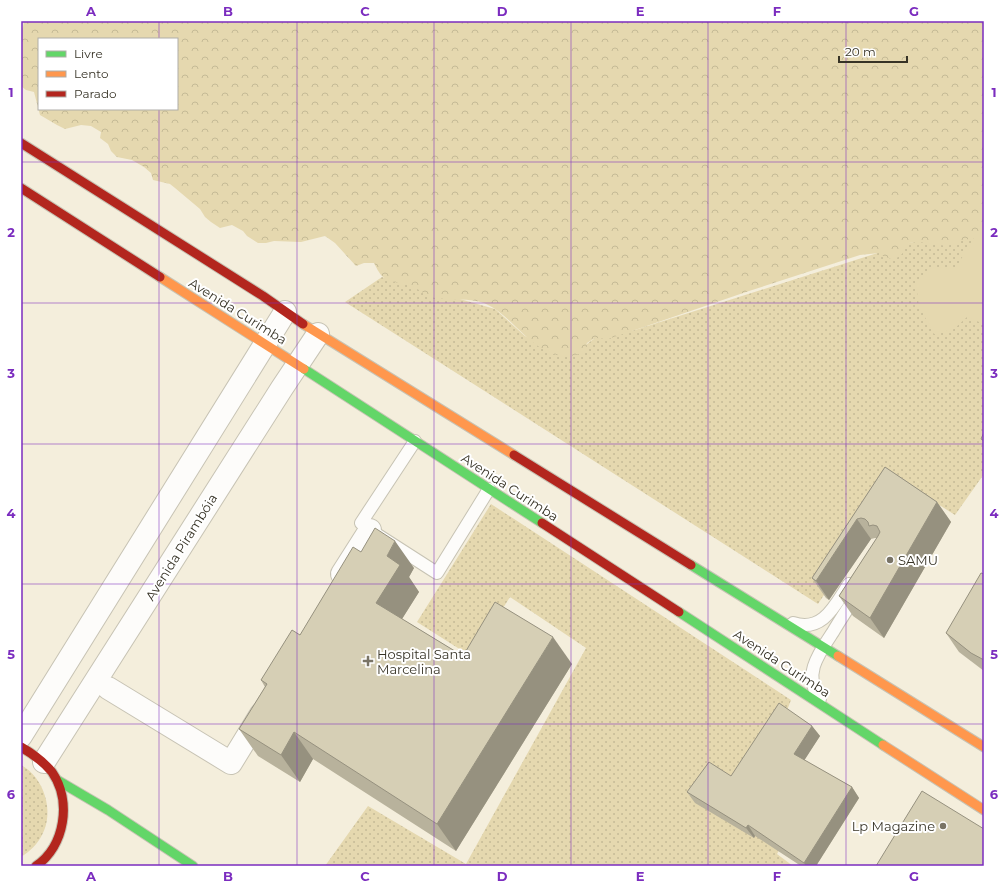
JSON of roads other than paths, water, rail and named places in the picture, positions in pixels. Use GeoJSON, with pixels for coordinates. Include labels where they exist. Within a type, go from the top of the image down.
{"type":"FeatureCollection","features":[{"type":"Feature","properties":{"kind":"street","name":"Avenida Curimba"},"geometry":{"type":"LineString","coordinates":[[21,143],[263,296],[318,334],[984,747]]}},
{"type":"Feature","properties":{"kind":"street","name":"Avenida Curimba"},"geometry":{"type":"LineString","coordinates":[[21,188],[298,364],[984,810]]}},
{"type":"Feature","properties":{"kind":"street"},"geometry":{"type":"LineString","coordinates":[[21,736],[285,312]]}},
{"type":"Feature","properties":{"kind":"street","name":"Avenida Pirambóia"},"geometry":{"type":"LineString","coordinates":[[44,762],[318,334]]}},
{"type":"Feature","properties":{"kind":"street"},"geometry":{"type":"LineString","coordinates":[[331,590],[370,530]]}},
{"type":"Feature","properties":{"kind":"street"},"geometry":{"type":"LineString","coordinates":[[108,688],[232,763],[272,696]]}},
{"type":"Feature","properties":{"kind":"street"},"geometry":{"type":"LineString","coordinates":[[21,747],[31,751],[44,762],[57,780],[64,802],[63,825],[55,847],[36,866]]}},
{"type":"Feature","properties":{"kind":"street"},"geometry":{"type":"LineString","coordinates":[[57,780],[108,810],[193,866]]}},
{"type":"Feature","properties":{"kind":"lane"},"geometry":{"type":"LineString","coordinates":[[415,441],[361,524],[370,530],[437,573],[489,489]]}},
{"type":"Feature","properties":{"kind":"lane"},"geometry":{"type":"LineString","coordinates":[[775,617],[798,624],[806,625],[818,623],[831,612],[857,572]]}},
{"type":"Feature","properties":{"kind":"lane"},"geometry":{"type":"LineString","coordinates":[[826,707],[815,692],[812,683],[812,672],[815,660],[861,588]]}},
{"type":"Feature","properties":{"kind":"place","name":"SAMU"},"geometry":{"type":"Point","coordinates":[890,560]}},
{"type":"Feature","properties":{"kind":"place","name":"Hospital Santa Marcelina"},"geometry":{"type":"Point","coordinates":[368,661]}},
{"type":"Feature","properties":{"kind":"place","name":"Lp Magazine"},"geometry":{"type":"Point","coordinates":[943,826]}}]}
